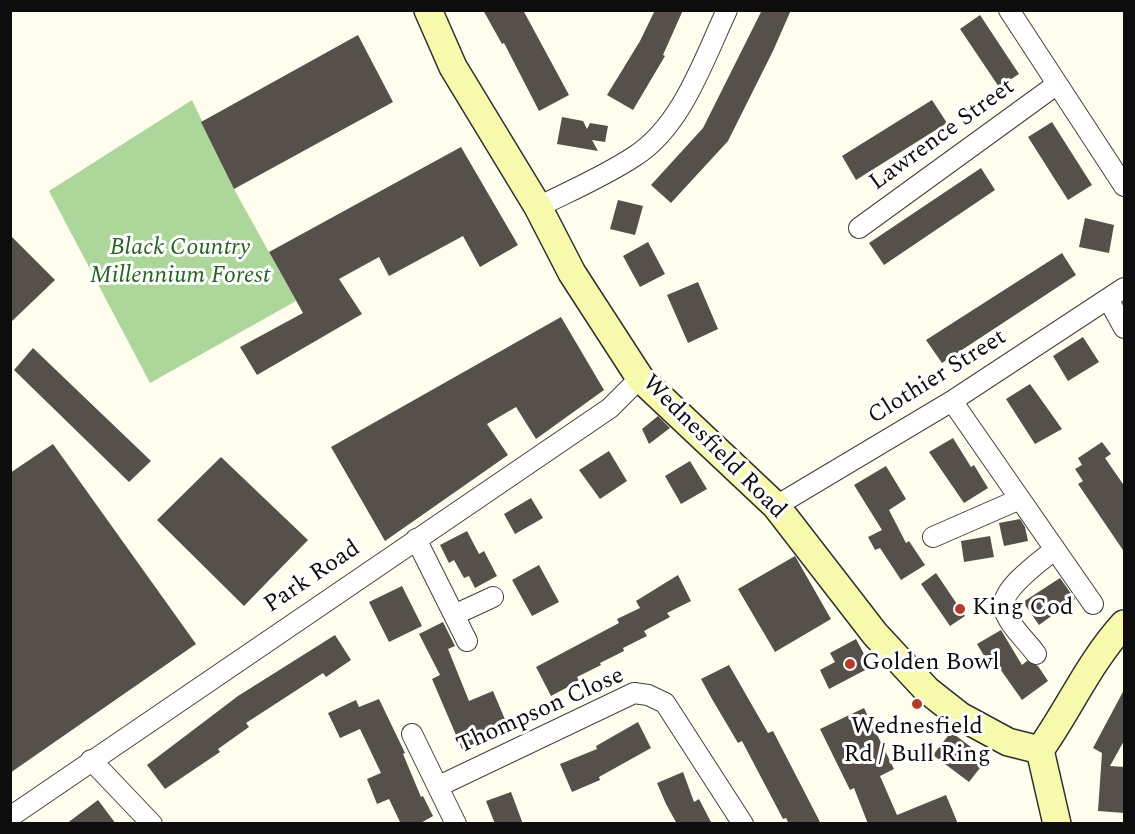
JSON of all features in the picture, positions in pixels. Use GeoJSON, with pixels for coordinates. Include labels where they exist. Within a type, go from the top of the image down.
{"type":"FeatureCollection","features":[{"type":"Feature","properties":{"kind":"main road","name":"Wednesfield Road"},"geometry":{"type":"LineString","coordinates":[[429,10],[453,68],[538,207],[572,273],[640,378],[776,506],[875,634],[927,690],[960,716],[998,736],[1040,750]]}},
{"type":"Feature","properties":{"kind":"main road"},"geometry":{"type":"LineString","coordinates":[[1057,824],[1040,750],[1064,715],[1099,654],[1125,624]]}},
{"type":"Feature","properties":{"kind":"street"},"geometry":{"type":"LineString","coordinates":[[538,207],[636,155],[666,128],[687,93],[727,10]]}},
{"type":"Feature","properties":{"kind":"street"},"geometry":{"type":"LineString","coordinates":[[1010,10],[1056,85],[1125,186]]}},
{"type":"Feature","properties":{"kind":"street","name":"Lawrence Street"},"geometry":{"type":"LineString","coordinates":[[859,228],[1056,85]]}},
{"type":"Feature","properties":{"kind":"street"},"geometry":{"type":"LineString","coordinates":[[1116,293],[1125,328]]}},
{"type":"Feature","properties":{"kind":"street","name":"Clothier Street"},"geometry":{"type":"LineString","coordinates":[[776,506],[952,401],[1116,293]]}},
{"type":"Feature","properties":{"kind":"street","name":"Park Road"},"geometry":{"type":"LineString","coordinates":[[10,817],[610,408],[640,378]]}},
{"type":"Feature","properties":{"kind":"street"},"geometry":{"type":"LineString","coordinates":[[952,401],[1093,604]]}},
{"type":"Feature","properties":{"kind":"street"},"geometry":{"type":"LineString","coordinates":[[933,537],[1020,499]]}},
{"type":"Feature","properties":{"kind":"street"},"geometry":{"type":"LineString","coordinates":[[416,539],[466,641]]}},
{"type":"Feature","properties":{"kind":"street"},"geometry":{"type":"LineString","coordinates":[[1036,654],[1006,614],[1004,601],[1008,590],[1055,549]]}},
{"type":"Feature","properties":{"kind":"street"},"geometry":{"type":"LineString","coordinates":[[454,615],[493,597]]}},
{"type":"Feature","properties":{"kind":"street","name":"Thompson Close"},"geometry":{"type":"LineString","coordinates":[[439,786],[634,693],[648,695],[665,703],[742,824]]}},
{"type":"Feature","properties":{"kind":"street"},"geometry":{"type":"LineString","coordinates":[[412,734],[456,824]]}},
{"type":"Feature","properties":{"kind":"street"},"geometry":{"type":"LineString","coordinates":[[92,760],[152,824]]}},
{"type":"Feature","properties":{"kind":"green space","name":"Black Country Millennium Forest"},"geometry":{"type":"Polygon","coordinates":[[[192,100],[234,189],[296,301],[150,383],[49,191],[192,100]]]}},
{"type":"Feature","properties":{"kind":"building"},"geometry":{"type":"Polygon","coordinates":[[[483,10],[523,10],[569,95],[539,111],[504,43],[502,44],[483,10]]]}},
{"type":"Feature","properties":{"kind":"building"},"geometry":{"type":"Polygon","coordinates":[[[655,10],[683,10],[663,55],[665,56],[633,110],[607,95],[640,41],[655,10]]]}},
{"type":"Feature","properties":{"kind":"building"},"geometry":{"type":"Polygon","coordinates":[[[762,10],[791,10],[728,141],[671,203],[651,185],[703,128],[762,10]]]}},
{"type":"Feature","properties":{"kind":"building"},"geometry":{"type":"Polygon","coordinates":[[[980,15],[1019,74],[999,87],[960,29],[980,15]]]}},
{"type":"Feature","properties":{"kind":"building"},"geometry":{"type":"Polygon","coordinates":[[[358,35],[393,102],[234,189],[201,122],[358,35]]]}},
{"type":"Feature","properties":{"kind":"building"},"geometry":{"type":"Polygon","coordinates":[[[932,100],[947,123],[856,180],[842,156],[932,100]]]}},
{"type":"Feature","properties":{"kind":"building"},"geometry":{"type":"Polygon","coordinates":[[[562,117],[583,121],[587,129],[590,123],[608,126],[605,142],[592,140],[598,151],[557,144],[562,117]]]}},
{"type":"Feature","properties":{"kind":"building"},"geometry":{"type":"Polygon","coordinates":[[[1052,122],[1092,185],[1068,200],[1028,137],[1052,122]]]}},
{"type":"Feature","properties":{"kind":"building"},"geometry":{"type":"Polygon","coordinates":[[[461,147],[518,245],[480,267],[463,236],[389,276],[379,257],[339,279],[362,314],[257,375],[240,347],[303,313],[269,252],[461,147]]]}},
{"type":"Feature","properties":{"kind":"building"},"geometry":{"type":"Polygon","coordinates":[[[981,168],[995,190],[884,265],[869,243],[981,168]]]}},
{"type":"Feature","properties":{"kind":"building"},"geometry":{"type":"Polygon","coordinates":[[[618,200],[643,206],[635,235],[610,229],[618,200]]]}},
{"type":"Feature","properties":{"kind":"building"},"geometry":{"type":"Polygon","coordinates":[[[1085,218],[1114,225],[1109,253],[1079,247],[1085,218]]]}},
{"type":"Feature","properties":{"kind":"building"},"geometry":{"type":"Polygon","coordinates":[[[10,235],[55,280],[10,323],[10,235]]]}},
{"type":"Feature","properties":{"kind":"building"},"geometry":{"type":"Polygon","coordinates":[[[648,242],[665,274],[640,287],[623,256],[648,242]]]}},
{"type":"Feature","properties":{"kind":"building"},"geometry":{"type":"Polygon","coordinates":[[[1062,253],[1076,275],[942,363],[926,340],[1062,253]]]}},
{"type":"Feature","properties":{"kind":"building"},"geometry":{"type":"Polygon","coordinates":[[[698,282],[718,329],[688,343],[667,295],[698,282]]]}},
{"type":"Feature","properties":{"kind":"building"},"geometry":{"type":"Polygon","coordinates":[[[561,317],[604,390],[536,439],[516,407],[487,424],[508,455],[385,541],[331,447],[561,317]]]}},
{"type":"Feature","properties":{"kind":"building"},"geometry":{"type":"Polygon","coordinates":[[[1083,337],[1099,362],[1068,381],[1053,356],[1083,337]]]}},
{"type":"Feature","properties":{"kind":"building"},"geometry":{"type":"Polygon","coordinates":[[[33,348],[151,461],[129,482],[14,370],[33,348]]]}},
{"type":"Feature","properties":{"kind":"building"},"geometry":{"type":"Polygon","coordinates":[[[1030,384],[1062,429],[1035,444],[1006,399],[1030,384]]]}},
{"type":"Feature","properties":{"kind":"building"},"geometry":{"type":"Polygon","coordinates":[[[658,416],[670,428],[649,444],[642,429],[658,416]]]}},
{"type":"Feature","properties":{"kind":"building"},"geometry":{"type":"Polygon","coordinates":[[[953,438],[971,467],[974,465],[988,488],[964,503],[929,452],[953,438]]]}},
{"type":"Feature","properties":{"kind":"building"},"geometry":{"type":"Polygon","coordinates":[[[1102,442],[1111,454],[1105,458],[1125,487],[1125,553],[1078,484],[1083,481],[1075,469],[1082,465],[1078,458],[1102,442]]]}},
{"type":"Feature","properties":{"kind":"building"},"geometry":{"type":"Polygon","coordinates":[[[53,444],[196,644],[10,773],[10,473],[53,444]]]}},
{"type":"Feature","properties":{"kind":"building"},"geometry":{"type":"Polygon","coordinates":[[[609,451],[627,481],[600,499],[579,470],[609,451]]]}},
{"type":"Feature","properties":{"kind":"building"},"geometry":{"type":"Polygon","coordinates":[[[221,457],[308,540],[244,606],[157,520],[221,457]]]}},
{"type":"Feature","properties":{"kind":"building"},"geometry":{"type":"Polygon","coordinates":[[[690,461],[707,489],[681,504],[665,476],[690,461]]]}},
{"type":"Feature","properties":{"kind":"building"},"geometry":{"type":"Polygon","coordinates":[[[886,466],[906,499],[889,510],[906,543],[909,541],[925,565],[901,580],[880,548],[875,550],[868,537],[882,530],[854,485],[886,466]]]}},
{"type":"Feature","properties":{"kind":"building"},"geometry":{"type":"Polygon","coordinates":[[[531,498],[543,518],[515,534],[504,514],[531,498]]]}},
{"type":"Feature","properties":{"kind":"building"},"geometry":{"type":"Polygon","coordinates":[[[1020,519],[1025,527],[1028,541],[1004,546],[999,523],[1020,519]]]}},
{"type":"Feature","properties":{"kind":"building"},"geometry":{"type":"Polygon","coordinates":[[[467,531],[479,554],[484,551],[497,576],[475,588],[469,576],[464,578],[454,560],[449,563],[440,545],[467,531]]]}},
{"type":"Feature","properties":{"kind":"building"},"geometry":{"type":"Polygon","coordinates":[[[990,536],[994,557],[964,562],[961,541],[990,536]]]}},
{"type":"Feature","properties":{"kind":"building"},"geometry":{"type":"Polygon","coordinates":[[[795,556],[831,619],[775,652],[738,589],[795,556]]]}},
{"type":"Feature","properties":{"kind":"building"},"geometry":{"type":"Polygon","coordinates":[[[539,565],[559,602],[532,616],[512,580],[539,565]]]}},
{"type":"Feature","properties":{"kind":"building"},"geometry":{"type":"Polygon","coordinates":[[[936,573],[965,616],[950,626],[921,584],[936,573]]]}},
{"type":"Feature","properties":{"kind":"building"},"geometry":{"type":"Polygon","coordinates":[[[678,575],[691,601],[667,613],[670,617],[644,631],[647,636],[623,648],[624,651],[577,677],[579,681],[551,696],[536,667],[619,623],[617,619],[640,608],[636,601],[678,575]]]}},
{"type":"Feature","properties":{"kind":"building"},"geometry":{"type":"Polygon","coordinates":[[[1060,578],[1075,599],[1039,625],[1023,602],[1060,578]]]}},
{"type":"Feature","properties":{"kind":"building"},"geometry":{"type":"Polygon","coordinates":[[[402,586],[422,626],[389,642],[369,602],[402,586]]]}},
{"type":"Feature","properties":{"kind":"building"},"geometry":{"type":"Polygon","coordinates":[[[443,622],[455,646],[448,649],[469,701],[493,691],[509,729],[462,749],[432,679],[440,675],[419,634],[443,622]]]}},
{"type":"Feature","properties":{"kind":"building"},"geometry":{"type":"Polygon","coordinates":[[[1001,630],[1022,665],[1027,661],[1038,666],[1048,681],[1022,700],[998,666],[992,669],[977,644],[1001,630]]]}},
{"type":"Feature","properties":{"kind":"building"},"geometry":{"type":"Polygon","coordinates":[[[335,635],[351,660],[326,677],[323,673],[246,723],[249,727],[218,749],[220,752],[165,789],[147,765],[238,696],[335,635]]]}},
{"type":"Feature","properties":{"kind":"building","name":"Golden Bowl"},"geometry":{"type":"Polygon","coordinates":[[[856,639],[871,667],[829,689],[820,670],[835,662],[830,653],[856,639]]]}},
{"type":"Feature","properties":{"kind":"building"},"geometry":{"type":"Polygon","coordinates":[[[729,665],[768,733],[773,731],[821,824],[789,824],[786,818],[783,819],[742,741],[738,743],[712,699],[701,679],[729,665]]]}},
{"type":"Feature","properties":{"kind":"building"},"geometry":{"type":"Polygon","coordinates":[[[1125,688],[1125,739],[1110,766],[1125,767],[1125,813],[1098,811],[1102,753],[1093,748],[1125,688]]]}},
{"type":"Feature","properties":{"kind":"building"},"geometry":{"type":"Polygon","coordinates":[[[379,699],[405,753],[403,754],[421,797],[423,796],[433,816],[419,824],[401,824],[389,799],[377,804],[367,779],[381,773],[360,729],[340,738],[328,713],[356,700],[359,707],[379,699]]]}},
{"type":"Feature","properties":{"kind":"building"},"geometry":{"type":"Polygon","coordinates":[[[864,708],[894,769],[880,776],[897,815],[946,795],[958,824],[868,824],[854,788],[850,790],[820,729],[864,708]]]}},
{"type":"Feature","properties":{"kind":"building"},"geometry":{"type":"Polygon","coordinates":[[[638,722],[651,748],[599,777],[600,780],[572,792],[560,764],[597,749],[596,746],[638,722]]]}},
{"type":"Feature","properties":{"kind":"building"},"geometry":{"type":"Polygon","coordinates":[[[951,732],[987,759],[969,782],[933,755],[951,732]]]}},
{"type":"Feature","properties":{"kind":"building"},"geometry":{"type":"Polygon","coordinates":[[[683,772],[694,802],[699,799],[712,824],[677,824],[657,783],[683,772]]]}},
{"type":"Feature","properties":{"kind":"building"},"geometry":{"type":"Polygon","coordinates":[[[511,792],[523,824],[495,824],[486,801],[511,792]]]}},
{"type":"Feature","properties":{"kind":"building"},"geometry":{"type":"Polygon","coordinates":[[[98,800],[116,824],[66,824],[98,800]]]}},
{"type":"Feature","properties":{"kind":"place","name":"King Cod"},"geometry":{"type":"Point","coordinates":[960,609]}},
{"type":"Feature","properties":{"kind":"place","name":"Golden Bowl"},"geometry":{"type":"Point","coordinates":[850,664]}},
{"type":"Feature","properties":{"kind":"place","name":"Wednesfield Rd / Bull Ring"},"geometry":{"type":"Point","coordinates":[917,704]}}]}
